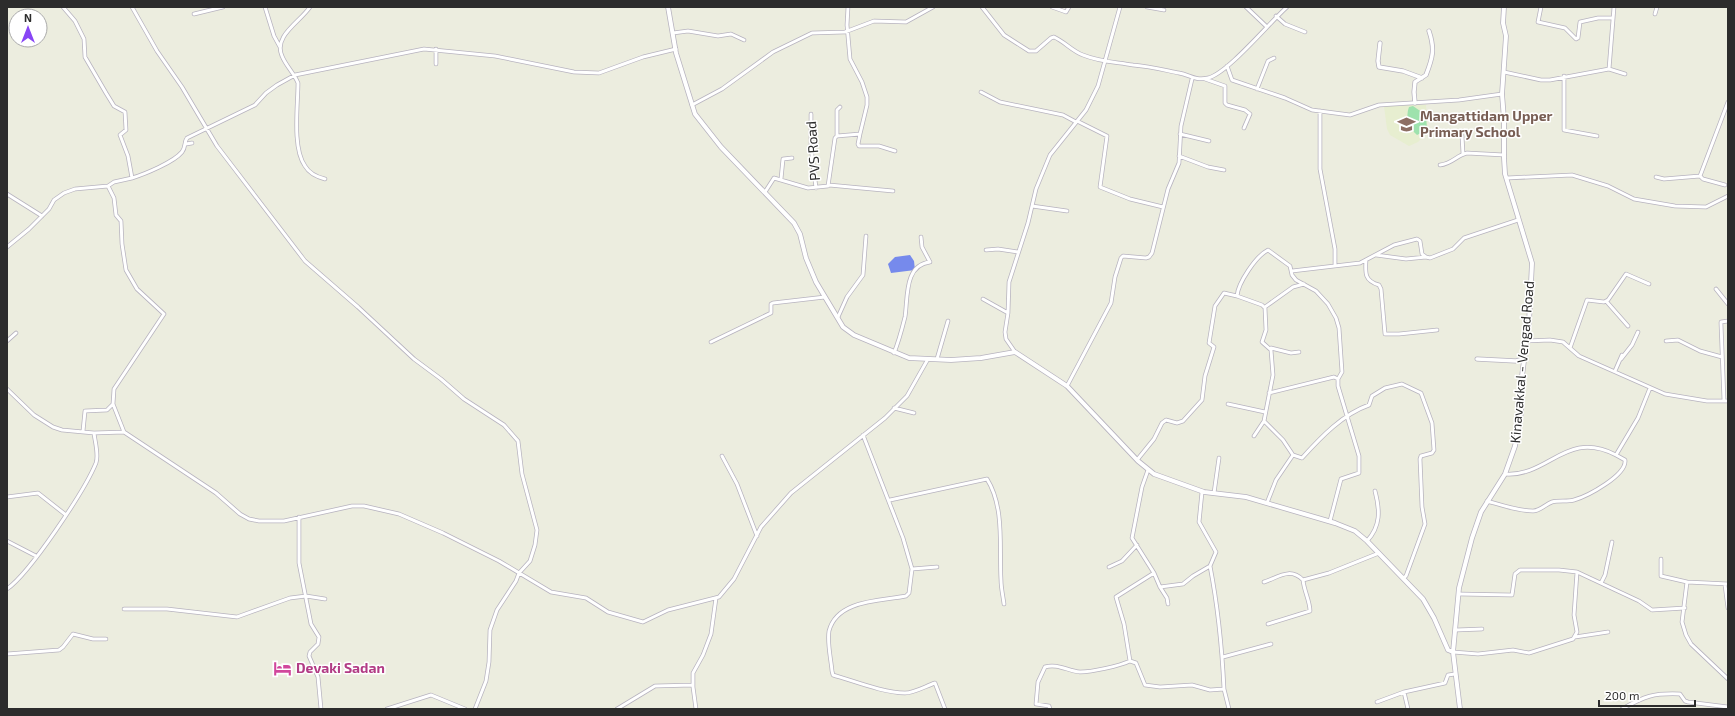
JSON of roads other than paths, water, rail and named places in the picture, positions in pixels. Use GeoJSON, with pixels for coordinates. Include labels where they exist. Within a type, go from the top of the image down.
{"type":"FeatureCollection","features":[{"type":"Feature","properties":{"kind":"main road"},"geometry":{"type":"LineString","coordinates":[[668,7],[676,49],[695,114],[721,147],[794,223],[800,234],[808,264],[843,327],[854,335],[909,358],[981,358],[1015,352],[1067,386],[1148,470],[1202,492],[1246,496],[1330,521],[1355,531],[1379,553],[1422,599],[1434,618],[1448,650],[1454,652]]}},
{"type":"Feature","properties":{"kind":"main road","name":"Kinavakkal - Vengad Road"},"geometry":{"type":"LineString","coordinates":[[1460,709],[1455,674],[1454,652],[1459,594],[1472,538],[1481,512],[1505,474],[1515,446],[1521,413],[1532,263],[1518,220],[1507,178],[1504,155],[1504,118],[1502,94],[1506,36],[1503,23],[1504,7]]}},
{"type":"Feature","properties":{"kind":"street"},"geometry":{"type":"LineString","coordinates":[[63,7],[75,21],[84,39],[85,57],[100,84],[114,106],[125,112],[126,130],[120,135],[128,156],[132,178]]}},
{"type":"Feature","properties":{"kind":"street"},"geometry":{"type":"LineString","coordinates":[[132,7],[140,23],[182,87],[206,128],[305,261],[358,307],[414,360],[441,379],[464,399],[504,424],[518,441],[522,474],[537,530],[535,546],[530,560],[519,573],[516,581],[497,610],[490,630],[487,674],[475,709]]}},
{"type":"Feature","properties":{"kind":"street"},"geometry":{"type":"LineString","coordinates":[[194,14],[211,8],[224,7]]}},
{"type":"Feature","properties":{"kind":"street"},"geometry":{"type":"LineString","coordinates":[[265,7],[274,36],[280,47]]}},
{"type":"Feature","properties":{"kind":"street"},"geometry":{"type":"LineString","coordinates":[[310,7],[282,38],[280,47],[281,55],[298,83],[298,150],[305,166],[316,176],[325,179]]}},
{"type":"Feature","properties":{"kind":"street"},"geometry":{"type":"LineString","coordinates":[[848,7],[850,59],[862,82],[867,97],[867,105],[858,144],[859,146],[880,146],[895,151]]}},
{"type":"Feature","properties":{"kind":"street"},"geometry":{"type":"LineString","coordinates":[[692,106],[722,89],[773,52],[812,33],[848,31],[874,22],[906,22],[933,7]]}},
{"type":"Feature","properties":{"kind":"street"},"geometry":{"type":"LineString","coordinates":[[982,7],[1004,34],[1029,51],[1036,51],[1054,37],[1081,55],[1103,62],[1138,65],[1181,73],[1192,79],[1209,78],[1227,66],[1244,52],[1266,26],[1287,7]]}},
{"type":"Feature","properties":{"kind":"street"},"geometry":{"type":"LineString","coordinates":[[1052,7],[1066,12],[1069,7]]}},
{"type":"Feature","properties":{"kind":"street"},"geometry":{"type":"LineString","coordinates":[[1015,352],[1006,339],[1005,332],[1008,313],[1009,282],[1036,189],[1050,155],[1086,110],[1098,86],[1103,62],[1120,7]]}},
{"type":"Feature","properties":{"kind":"street"},"geometry":{"type":"LineString","coordinates":[[1147,7],[1164,10]]}},
{"type":"Feature","properties":{"kind":"street"},"geometry":{"type":"LineString","coordinates":[[1246,7],[1266,26]]}},
{"type":"Feature","properties":{"kind":"street"},"geometry":{"type":"LineString","coordinates":[[1541,7],[1538,22],[1565,28],[1576,39],[1578,38],[1578,24],[1580,22],[1598,18],[1614,18]]}},
{"type":"Feature","properties":{"kind":"street"},"geometry":{"type":"LineString","coordinates":[[1609,69],[1614,7]]}},
{"type":"Feature","properties":{"kind":"street"},"geometry":{"type":"LineString","coordinates":[[1655,14],[1657,7]]}},
{"type":"Feature","properties":{"kind":"street"},"geometry":{"type":"LineString","coordinates":[[1276,16],[1285,24],[1305,32]]}},
{"type":"Feature","properties":{"kind":"street"},"geometry":{"type":"LineString","coordinates":[[673,33],[688,31],[718,36],[731,34],[744,40]]}},
{"type":"Feature","properties":{"kind":"street"},"geometry":{"type":"LineString","coordinates":[[1415,103],[1415,82],[1426,75],[1433,47],[1429,31]]}},
{"type":"Feature","properties":{"kind":"street"},"geometry":{"type":"LineString","coordinates":[[1380,43],[1378,61],[1379,67],[1403,71],[1422,78]]}},
{"type":"Feature","properties":{"kind":"street"},"geometry":{"type":"LineString","coordinates":[[7,247],[42,216],[54,200],[64,193],[75,189],[108,186],[114,182],[132,178],[159,167],[183,152],[186,144],[184,141],[187,138],[255,105],[272,89],[295,76],[424,49],[495,56],[563,71],[599,73],[643,57],[676,49]]}},
{"type":"Feature","properties":{"kind":"street"},"geometry":{"type":"LineString","coordinates":[[436,49],[436,64]]}},
{"type":"Feature","properties":{"kind":"street"},"geometry":{"type":"LineString","coordinates":[[1257,89],[1268,61],[1274,58]]}},
{"type":"Feature","properties":{"kind":"street"},"geometry":{"type":"LineString","coordinates":[[1227,66],[1232,80],[1320,112],[1350,115],[1372,106],[1459,100],[1502,94]]}},
{"type":"Feature","properties":{"kind":"street"},"geometry":{"type":"LineString","coordinates":[[1504,72],[1541,80],[1550,80],[1564,76],[1609,69],[1625,74]]}},
{"type":"Feature","properties":{"kind":"street"},"geometry":{"type":"LineString","coordinates":[[1564,76],[1564,130],[1597,136]]}},
{"type":"Feature","properties":{"kind":"street"},"geometry":{"type":"LineString","coordinates":[[1205,78],[1225,86],[1225,103],[1227,105],[1245,110],[1250,114],[1244,128]]}},
{"type":"Feature","properties":{"kind":"street"},"geometry":{"type":"LineString","coordinates":[[1067,386],[1111,303],[1115,277],[1121,258],[1123,256],[1149,257],[1158,234],[1163,207],[1179,156],[1180,134],[1192,79]]}},
{"type":"Feature","properties":{"kind":"street"},"geometry":{"type":"LineString","coordinates":[[981,92],[1000,102],[1063,116],[1106,134],[1107,139],[1100,187],[1130,198],[1163,207]]}},
{"type":"Feature","properties":{"kind":"street"},"geometry":{"type":"LineString","coordinates":[[1700,176],[1728,102]]}},
{"type":"Feature","properties":{"kind":"street"},"geometry":{"type":"LineString","coordinates":[[829,185],[837,136],[837,110],[840,107]]}},
{"type":"Feature","properties":{"kind":"street"},"geometry":{"type":"LineString","coordinates":[[1320,112],[1320,169],[1336,249],[1336,266]]}},
{"type":"Feature","properties":{"kind":"street","name":"PVS Road"},"geometry":{"type":"LineString","coordinates":[[811,114],[811,147],[816,188],[829,185],[893,191]]}},
{"type":"Feature","properties":{"kind":"street"},"geometry":{"type":"LineString","coordinates":[[837,136],[860,134]]}},
{"type":"Feature","properties":{"kind":"street"},"geometry":{"type":"LineString","coordinates":[[1180,134],[1209,141]]}},
{"type":"Feature","properties":{"kind":"street"},"geometry":{"type":"LineString","coordinates":[[1462,136],[1463,154]]}},
{"type":"Feature","properties":{"kind":"street"},"geometry":{"type":"LineString","coordinates":[[186,144],[192,143]]}},
{"type":"Feature","properties":{"kind":"street"},"geometry":{"type":"LineString","coordinates":[[1440,165],[1455,161],[1463,154],[1484,153],[1504,155]]}},
{"type":"Feature","properties":{"kind":"street"},"geometry":{"type":"LineString","coordinates":[[1179,156],[1208,167],[1224,170]]}},
{"type":"Feature","properties":{"kind":"street","name":"PVS Road"},"geometry":{"type":"LineString","coordinates":[[781,179],[783,159],[792,158]]}},
{"type":"Feature","properties":{"kind":"street"},"geometry":{"type":"LineString","coordinates":[[1507,178],[1572,175],[1608,186],[1634,199],[1675,206],[1706,207],[1728,196]]}},
{"type":"Feature","properties":{"kind":"street"},"geometry":{"type":"LineString","coordinates":[[1656,177],[1664,179],[1700,176]]}},
{"type":"Feature","properties":{"kind":"street"},"geometry":{"type":"LineString","coordinates":[[1700,176],[1703,180],[1725,185]]}},
{"type":"Feature","properties":{"kind":"street"},"geometry":{"type":"LineString","coordinates":[[765,192],[774,178],[808,188],[816,188]]}},
{"type":"Feature","properties":{"kind":"street"},"geometry":{"type":"LineString","coordinates":[[108,186],[114,198],[116,215],[121,221],[122,244],[126,270],[137,289],[164,313],[114,389],[113,404],[124,432],[216,493],[240,514],[249,519],[259,521],[284,520],[352,506],[364,506],[399,514],[443,533],[519,573],[551,592],[586,598],[608,612],[643,622],[668,610],[716,598],[734,579],[761,527],[791,493],[863,435],[907,396],[928,359]]}},
{"type":"Feature","properties":{"kind":"street"},"geometry":{"type":"LineString","coordinates":[[7,194],[42,216]]}},
{"type":"Feature","properties":{"kind":"street"},"geometry":{"type":"LineString","coordinates":[[1032,206],[1067,211]]}},
{"type":"Feature","properties":{"kind":"street"},"geometry":{"type":"LineString","coordinates":[[1376,255],[1406,259],[1430,258],[1449,251],[1464,238],[1518,220]]}},
{"type":"Feature","properties":{"kind":"street"},"geometry":{"type":"LineString","coordinates":[[838,317],[847,297],[863,276],[866,236]]}},
{"type":"Feature","properties":{"kind":"street"},"geometry":{"type":"LineString","coordinates":[[894,353],[899,342],[905,315],[910,277],[920,265],[930,262],[922,247],[921,237]]}},
{"type":"Feature","properties":{"kind":"street"},"geometry":{"type":"LineString","coordinates":[[1292,271],[1360,263],[1394,244],[1417,238],[1420,241],[1422,253],[1426,257]]}},
{"type":"Feature","properties":{"kind":"street"},"geometry":{"type":"LineString","coordinates":[[986,250],[998,249],[1018,252]]}},
{"type":"Feature","properties":{"kind":"street"},"geometry":{"type":"LineString","coordinates":[[1237,296],[1243,279],[1266,250],[1270,251],[1290,266],[1294,278],[1316,291],[1328,304],[1339,325],[1342,372],[1338,379],[1344,408],[1348,416],[1359,456],[1360,470],[1359,474],[1341,479],[1330,521]]}},
{"type":"Feature","properties":{"kind":"street"},"geometry":{"type":"LineString","coordinates":[[1366,260],[1365,269],[1370,283],[1379,285],[1381,288],[1385,334],[1437,330]]}},
{"type":"Feature","properties":{"kind":"street"},"geometry":{"type":"LineString","coordinates":[[1606,301],[1626,274],[1649,284]]}},
{"type":"Feature","properties":{"kind":"street"},"geometry":{"type":"LineString","coordinates":[[1265,307],[1293,287],[1305,284]]}},
{"type":"Feature","properties":{"kind":"street"},"geometry":{"type":"LineString","coordinates":[[1716,289],[1728,304]]}},
{"type":"Feature","properties":{"kind":"street"},"geometry":{"type":"LineString","coordinates":[[1137,460],[1154,439],[1162,423],[1166,420],[1177,423],[1183,421],[1202,400],[1205,376],[1214,347],[1209,343],[1216,302],[1224,293],[1237,296],[1265,307]]}},
{"type":"Feature","properties":{"kind":"street"},"geometry":{"type":"LineString","coordinates":[[711,342],[772,313],[771,304],[773,303],[825,297]]}},
{"type":"Feature","properties":{"kind":"street"},"geometry":{"type":"LineString","coordinates":[[983,299],[1008,313]]}},
{"type":"Feature","properties":{"kind":"street"},"geometry":{"type":"LineString","coordinates":[[1570,348],[1588,300],[1606,301]]}},
{"type":"Feature","properties":{"kind":"street"},"geometry":{"type":"LineString","coordinates":[[1606,301],[1610,308],[1628,326]]}},
{"type":"Feature","properties":{"kind":"street"},"geometry":{"type":"LineString","coordinates":[[1265,307],[1266,330],[1262,342],[1271,348],[1291,353],[1299,352]]}},
{"type":"Feature","properties":{"kind":"street"},"geometry":{"type":"LineString","coordinates":[[937,359],[948,321]]}},
{"type":"Feature","properties":{"kind":"street"},"geometry":{"type":"LineString","coordinates":[[1526,341],[1550,340],[1563,342],[1579,356],[1665,394],[1707,401],[1726,401],[1722,357],[1721,322],[1728,322]]}},
{"type":"Feature","properties":{"kind":"street"},"geometry":{"type":"LineString","coordinates":[[1615,371],[1621,359],[1632,345],[1638,332]]}},
{"type":"Feature","properties":{"kind":"street"},"geometry":{"type":"LineString","coordinates":[[7,341],[16,333]]}},
{"type":"Feature","properties":{"kind":"street"},"geometry":{"type":"LineString","coordinates":[[1666,341],[1678,340],[1700,351],[1722,357]]}},
{"type":"Feature","properties":{"kind":"street"},"geometry":{"type":"LineString","coordinates":[[1254,436],[1264,421],[1273,375],[1271,348]]}},
{"type":"Feature","properties":{"kind":"street"},"geometry":{"type":"LineString","coordinates":[[1621,359],[1622,354]]}},
{"type":"Feature","properties":{"kind":"street"},"geometry":{"type":"LineString","coordinates":[[1477,359],[1516,361],[1524,359]]}},
{"type":"Feature","properties":{"kind":"street"},"geometry":{"type":"LineString","coordinates":[[1269,393],[1334,377],[1338,379]]}},
{"type":"Feature","properties":{"kind":"street"},"geometry":{"type":"LineString","coordinates":[[1264,421],[1283,440],[1293,455],[1302,458],[1320,438],[1348,416],[1370,405],[1374,394],[1394,385],[1402,384],[1421,393],[1432,423],[1434,450],[1432,453],[1421,456],[1420,459],[1422,504],[1425,524],[1406,576],[1403,578]]}},
{"type":"Feature","properties":{"kind":"street"},"geometry":{"type":"LineString","coordinates":[[1616,455],[1638,418],[1650,388]]}},
{"type":"Feature","properties":{"kind":"street"},"geometry":{"type":"LineString","coordinates":[[7,389],[34,415],[47,424],[62,430],[94,433],[124,432]]}},
{"type":"Feature","properties":{"kind":"street"},"geometry":{"type":"LineString","coordinates":[[83,431],[85,412],[107,410],[113,404]]}},
{"type":"Feature","properties":{"kind":"street"},"geometry":{"type":"LineString","coordinates":[[1228,404],[1265,412]]}},
{"type":"Feature","properties":{"kind":"street"},"geometry":{"type":"LineString","coordinates":[[894,408],[914,413]]}},
{"type":"Feature","properties":{"kind":"street"},"geometry":{"type":"LineString","coordinates":[[7,589],[36,556],[66,515],[96,463],[94,433]]}},
{"type":"Feature","properties":{"kind":"street"},"geometry":{"type":"LineString","coordinates":[[863,435],[890,500],[912,569],[909,593],[906,596],[861,603],[844,611],[832,622],[829,632],[829,640],[833,675],[886,690],[906,693],[935,682],[945,709]]}},
{"type":"Feature","properties":{"kind":"street"},"geometry":{"type":"LineString","coordinates":[[1487,501],[1524,510],[1535,511],[1552,502],[1574,500],[1585,496],[1621,473],[1625,460],[1593,446],[1564,453],[1533,469],[1515,475],[1505,474]]}},
{"type":"Feature","properties":{"kind":"street"},"geometry":{"type":"LineString","coordinates":[[1267,502],[1276,480],[1293,455]]}},
{"type":"Feature","properties":{"kind":"street"},"geometry":{"type":"LineString","coordinates":[[722,456],[737,484],[757,536]]}},
{"type":"Feature","properties":{"kind":"street"},"geometry":{"type":"LineString","coordinates":[[1214,493],[1220,458]]}},
{"type":"Feature","properties":{"kind":"street"},"geometry":{"type":"LineString","coordinates":[[1148,470],[1132,530],[1132,538],[1154,573],[1167,598],[1168,604]]}},
{"type":"Feature","properties":{"kind":"street"},"geometry":{"type":"LineString","coordinates":[[890,500],[987,479],[990,484],[998,518],[1001,580],[1004,604]]}},
{"type":"Feature","properties":{"kind":"street"},"geometry":{"type":"LineString","coordinates":[[1202,492],[1199,522],[1216,552],[1210,566],[1216,597],[1223,657],[1224,689],[1229,709]]}},
{"type":"Feature","properties":{"kind":"street"},"geometry":{"type":"LineString","coordinates":[[1367,541],[1372,536],[1378,519],[1379,505],[1375,492]]}},
{"type":"Feature","properties":{"kind":"street"},"geometry":{"type":"LineString","coordinates":[[7,497],[38,493],[66,515]]}},
{"type":"Feature","properties":{"kind":"street"},"geometry":{"type":"LineString","coordinates":[[299,517],[299,563],[311,624],[319,637],[318,644],[310,652],[309,656],[318,677],[321,709]]}},
{"type":"Feature","properties":{"kind":"street"},"geometry":{"type":"LineString","coordinates":[[7,541],[36,556]]}},
{"type":"Feature","properties":{"kind":"street"},"geometry":{"type":"LineString","coordinates":[[1601,583],[1605,574],[1612,542]]}},
{"type":"Feature","properties":{"kind":"street"},"geometry":{"type":"LineString","coordinates":[[1109,567],[1122,561],[1137,545]]}},
{"type":"Feature","properties":{"kind":"street"},"geometry":{"type":"LineString","coordinates":[[1303,580],[1336,570],[1379,553]]}},
{"type":"Feature","properties":{"kind":"street"},"geometry":{"type":"LineString","coordinates":[[1661,559],[1661,576],[1687,582],[1726,585],[1728,608]]}},
{"type":"Feature","properties":{"kind":"street"},"geometry":{"type":"LineString","coordinates":[[1160,587],[1183,584],[1210,566]]}},
{"type":"Feature","properties":{"kind":"street"},"geometry":{"type":"LineString","coordinates":[[912,569],[937,567]]}},
{"type":"Feature","properties":{"kind":"street"},"geometry":{"type":"LineString","coordinates":[[1459,594],[1512,595],[1515,574],[1520,570],[1559,570],[1577,572],[1639,601],[1652,610],[1685,608]]}},
{"type":"Feature","properties":{"kind":"street"},"geometry":{"type":"LineString","coordinates":[[1575,637],[1577,632],[1574,615],[1577,572]]}},
{"type":"Feature","properties":{"kind":"street"},"geometry":{"type":"LineString","coordinates":[[1130,660],[1124,624],[1116,597],[1154,573]]}},
{"type":"Feature","properties":{"kind":"street"},"geometry":{"type":"LineString","coordinates":[[1264,582],[1290,573],[1298,574],[1303,580],[1310,611],[1268,624]]}},
{"type":"Feature","properties":{"kind":"street"},"geometry":{"type":"LineString","coordinates":[[1687,582],[1685,608],[1682,622],[1688,640],[1705,656],[1712,666],[1728,679]]}},
{"type":"Feature","properties":{"kind":"street"},"geometry":{"type":"LineString","coordinates":[[124,609],[167,609],[237,618],[290,598],[306,596],[325,599]]}},
{"type":"Feature","properties":{"kind":"street"},"geometry":{"type":"LineString","coordinates":[[696,709],[693,685],[694,673],[712,634],[716,598]]}},
{"type":"Feature","properties":{"kind":"street"},"geometry":{"type":"LineString","coordinates":[[1456,630],[1482,629]]}},
{"type":"Feature","properties":{"kind":"street"},"geometry":{"type":"LineString","coordinates":[[1454,652],[1478,654],[1513,650],[1529,653],[1575,637],[1608,632]]}},
{"type":"Feature","properties":{"kind":"street"},"geometry":{"type":"LineString","coordinates":[[7,654],[59,650],[73,634],[93,639],[106,639]]}},
{"type":"Feature","properties":{"kind":"street"},"geometry":{"type":"LineString","coordinates":[[1223,657],[1271,644]]}},
{"type":"Feature","properties":{"kind":"street"},"geometry":{"type":"LineString","coordinates":[[1130,660],[1136,663],[1145,685],[1151,687],[1192,685],[1210,690],[1224,689]]}},
{"type":"Feature","properties":{"kind":"street"},"geometry":{"type":"LineString","coordinates":[[1050,709],[1049,706],[1036,704],[1038,682],[1045,667],[1057,666],[1084,672],[1120,665],[1130,660]]}},
{"type":"Feature","properties":{"kind":"street"},"geometry":{"type":"LineString","coordinates":[[1377,702],[1404,692],[1447,682],[1448,675],[1455,674]]}},
{"type":"Feature","properties":{"kind":"street"},"geometry":{"type":"LineString","coordinates":[[617,709],[655,686],[693,685]]}},
{"type":"Feature","properties":{"kind":"street"},"geometry":{"type":"LineString","coordinates":[[1404,692],[1408,709]]}},
{"type":"Feature","properties":{"kind":"street"},"geometry":{"type":"LineString","coordinates":[[1622,709],[1659,693],[1680,694],[1685,701],[1688,702],[1728,707]]}},
{"type":"Feature","properties":{"kind":"street"},"geometry":{"type":"LineString","coordinates":[[387,709],[431,695],[465,709]]}},
{"type":"Feature","properties":{"kind":"water"},"geometry":{"type":"Polygon","coordinates":[[[910,255],[914,261],[915,270],[891,273],[888,264],[895,257],[910,255]]]}},
{"type":"Feature","properties":{"kind":"place","name":"Mangattidam Upper Primary School"},"geometry":{"type":"Point","coordinates":[1407,124]}},
{"type":"Feature","properties":{"kind":"place","name":"Devaki Sadan"},"geometry":{"type":"Point","coordinates":[283,668]}}]}
